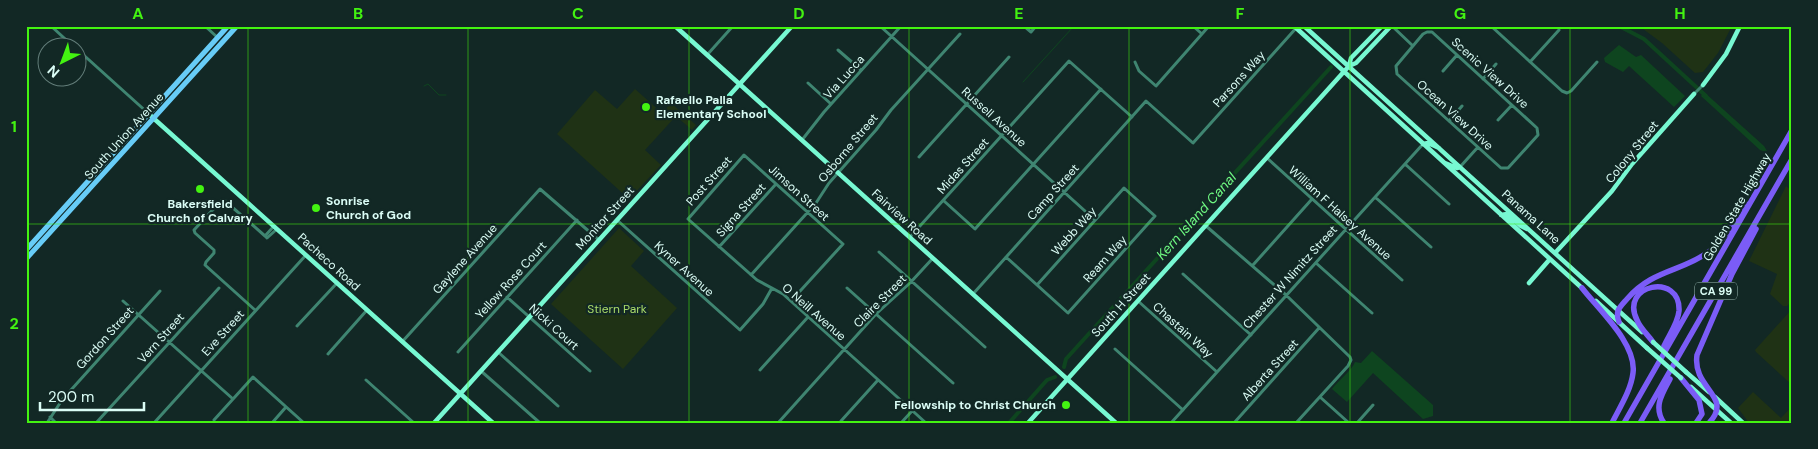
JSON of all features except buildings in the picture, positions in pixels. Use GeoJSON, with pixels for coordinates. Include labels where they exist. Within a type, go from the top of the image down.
{"type":"FeatureCollection","features":[{"type":"Feature","properties":{"kind":"highway","name":"Golden State Highway"},"geometry":{"type":"LineString","coordinates":[[1624,423],[1792,130]]}},
{"type":"Feature","properties":{"kind":"highway","name":"Golden State Highway"},"geometry":{"type":"LineString","coordinates":[[1640,423],[1792,159]]}},
{"type":"Feature","properties":{"kind":"highway"},"geometry":{"type":"LineString","coordinates":[[1619,322],[1616,314],[1617,310],[1634,290],[1645,281],[1699,257],[1717,244],[1771,168]]}},
{"type":"Feature","properties":{"kind":"highway"},"geometry":{"type":"LineString","coordinates":[[1709,423],[1718,410],[1715,397],[1699,377],[1696,366],[1697,356],[1732,274],[1782,176]]}},
{"type":"Feature","properties":{"kind":"highway"},"geometry":{"type":"LineString","coordinates":[[1639,395],[1679,313],[1675,296],[1666,288],[1657,286],[1648,287],[1639,294],[1635,301],[1634,310],[1637,321],[1653,342]]}},
{"type":"Feature","properties":{"kind":"highway"},"geometry":{"type":"LineString","coordinates":[[1582,288],[1623,339],[1633,361],[1633,374],[1629,386],[1612,423]]}},
{"type":"Feature","properties":{"kind":"highway"},"geometry":{"type":"LineString","coordinates":[[1664,423],[1659,413],[1660,400],[1695,327]]}},
{"type":"Feature","properties":{"kind":"highway"},"geometry":{"type":"LineString","coordinates":[[1681,378],[1699,400],[1702,414],[1696,423]]}},
{"type":"Feature","properties":{"kind":"main road","name":"South Union Avenue"},"geometry":{"type":"LineString","coordinates":[[27,258],[228,26]]}},
{"type":"Feature","properties":{"kind":"main road"},"geometry":{"type":"LineString","coordinates":[[221,44],[222,38],[232,26]]}},
{"type":"Feature","properties":{"kind":"main road","name":"South Union Avenue"},"geometry":{"type":"LineString","coordinates":[[26,250],[237,26]]}},
{"type":"Feature","properties":{"kind":"main road"},"geometry":{"type":"LineString","coordinates":[[194,73],[198,64],[218,42],[218,38]]}},
{"type":"Feature","properties":{"kind":"main road"},"geometry":{"type":"LineString","coordinates":[[27,258],[27,254],[44,236],[44,230]]}},
{"type":"Feature","properties":{"kind":"street"},"geometry":{"type":"LineString","coordinates":[[51,26],[64,38]]}},
{"type":"Feature","properties":{"kind":"street"},"geometry":{"type":"LineString","coordinates":[[205,26],[218,38]]}},
{"type":"Feature","properties":{"kind":"street","name":"Fairview Road"},"geometry":{"type":"LineString","coordinates":[[675,26],[1116,423]]}},
{"type":"Feature","properties":{"kind":"street"},"geometry":{"type":"LineString","coordinates":[[707,55],[733,26]]}},
{"type":"Feature","properties":{"kind":"street","name":"Monitor Street"},"geometry":{"type":"LineString","coordinates":[[434,423],[792,26]]}},
{"type":"Feature","properties":{"kind":"street","name":"Russell Avenue"},"geometry":{"type":"LineString","coordinates":[[880,26],[1095,220]]}},
{"type":"Feature","properties":{"kind":"street","name":"Via Lucca"},"geometry":{"type":"LineString","coordinates":[[802,140],[831,104],[901,26]]}},
{"type":"Feature","properties":{"kind":"street"},"geometry":{"type":"LineString","coordinates":[[1024,26],[1031,32],[1036,26]]}},
{"type":"Feature","properties":{"kind":"street"},"geometry":{"type":"LineString","coordinates":[[1193,26],[1202,34]]}},
{"type":"Feature","properties":{"kind":"street"},"geometry":{"type":"LineString","coordinates":[[1135,62],[1139,71],[1156,86],[1210,26]]}},
{"type":"Feature","properties":{"kind":"street","name":"Panama Lane"},"geometry":{"type":"LineString","coordinates":[[1304,26],[1744,423]]}},
{"type":"Feature","properties":{"kind":"street"},"geometry":{"type":"LineString","coordinates":[[1375,43],[1383,26]]}},
{"type":"Feature","properties":{"kind":"street","name":"South H Street"},"geometry":{"type":"LineString","coordinates":[[1028,423],[1344,72],[1351,58],[1383,26]]}},
{"type":"Feature","properties":{"kind":"street"},"geometry":{"type":"LineString","coordinates":[[1391,26],[1413,46]]}},
{"type":"Feature","properties":{"kind":"street","name":"South H Street"},"geometry":{"type":"LineString","coordinates":[[1348,66],[1356,63],[1391,26]]}},
{"type":"Feature","properties":{"kind":"street","name":"Colony Street"},"geometry":{"type":"LineString","coordinates":[[1529,283],[1612,191],[1632,164],[1702,85],[1726,54],[1740,26]]}},
{"type":"Feature","properties":{"kind":"street","name":"Panama Lane"},"geometry":{"type":"LineString","coordinates":[[1296,27],[1731,423]]}},
{"type":"Feature","properties":{"kind":"street","name":"Parsons Way"},"geometry":{"type":"LineString","coordinates":[[1146,101],[1193,143],[1296,27]]}},
{"type":"Feature","properties":{"kind":"street"},"geometry":{"type":"LineString","coordinates":[[1494,27],[1562,91],[1567,92],[1571,90],[1597,62]]}},
{"type":"Feature","properties":{"kind":"street"},"geometry":{"type":"LineString","coordinates":[[1530,62],[1559,30]]}},
{"type":"Feature","properties":{"kind":"street","name":"Scenic View Drive"},"geometry":{"type":"LineString","coordinates":[[1413,46],[1423,34],[1432,32],[1538,128],[1538,135],[1505,169]]}},
{"type":"Feature","properties":{"kind":"street","name":"Osborne Street"},"geometry":{"type":"LineString","coordinates":[[751,275],[808,212],[838,173],[960,34]]}},
{"type":"Feature","properties":{"kind":"street","name":"Ocean View Drive"},"geometry":{"type":"LineString","coordinates":[[1413,46],[1396,66],[1397,74],[1505,169]]}},
{"type":"Feature","properties":{"kind":"street"},"geometry":{"type":"LineString","coordinates":[[838,50],[861,70]]}},
{"type":"Feature","properties":{"kind":"street"},"geometry":{"type":"LineString","coordinates":[[1443,70],[1457,55]]}},
{"type":"Feature","properties":{"kind":"street"},"geometry":{"type":"LineString","coordinates":[[919,157],[1009,57]]}},
{"type":"Feature","properties":{"kind":"street"},"geometry":{"type":"LineString","coordinates":[[88,60],[151,116]]}},
{"type":"Feature","properties":{"kind":"street","name":"Midas Street"},"geometry":{"type":"LineString","coordinates":[[910,238],[1069,61],[1100,89]]}},
{"type":"Feature","properties":{"kind":"street"},"geometry":{"type":"LineString","coordinates":[[1483,79],[1496,64]]}},
{"type":"Feature","properties":{"kind":"street"},"geometry":{"type":"LineString","coordinates":[[808,83],[831,104]]}},
{"type":"Feature","properties":{"kind":"street"},"geometry":{"type":"LineString","coordinates":[[944,200],[975,229],[1100,89],[1132,117]]}},
{"type":"Feature","properties":{"kind":"street","name":"Camp Street"},"geometry":{"type":"LineString","coordinates":[[973,294],[1146,101]]}},
{"type":"Feature","properties":{"kind":"street"},"geometry":{"type":"LineString","coordinates":[[1498,120],[1512,105]]}},
{"type":"Feature","properties":{"kind":"street"},"geometry":{"type":"LineString","coordinates":[[1449,121],[1462,106]]}},
{"type":"Feature","properties":{"kind":"street","name":"Pacheco Road"},"geometry":{"type":"LineString","coordinates":[[151,116],[493,423]]}},
{"type":"Feature","properties":{"kind":"street"},"geometry":{"type":"LineString","coordinates":[[1423,144],[1428,143],[1440,149]]}},
{"type":"Feature","properties":{"kind":"street","name":"Chester W Nimitz Street"},"geometry":{"type":"LineString","coordinates":[[1171,423],[1423,144]]}},
{"type":"Feature","properties":{"kind":"street"},"geometry":{"type":"LineString","coordinates":[[1444,163],[1457,168],[1478,147]]}},
{"type":"Feature","properties":{"kind":"street","name":"Jimson Street"},"geometry":{"type":"LineString","coordinates":[[744,156],[843,244],[791,301]]}},
{"type":"Feature","properties":{"kind":"street","name":"Post Street"},"geometry":{"type":"LineString","coordinates":[[688,218],[744,156]]}},
{"type":"Feature","properties":{"kind":"street","name":"William F Halsey Avenue"},"geometry":{"type":"LineString","coordinates":[[1266,158],[1402,280]]}},
{"type":"Feature","properties":{"kind":"street"},"geometry":{"type":"LineString","coordinates":[[1405,164],[1449,204]]}},
{"type":"Feature","properties":{"kind":"street","name":"Signa Street"},"geometry":{"type":"LineString","coordinates":[[719,247],[776,184]]}},
{"type":"Feature","properties":{"kind":"street","name":"Webb Way"},"geometry":{"type":"LineString","coordinates":[[1037,284],[1124,188],[1155,216]]}},
{"type":"Feature","properties":{"kind":"street","name":"Gaylene Avenue"},"geometry":{"type":"LineString","coordinates":[[402,342],[540,189],[576,220]]}},
{"type":"Feature","properties":{"kind":"street"},"geometry":{"type":"LineString","coordinates":[[1375,196],[1432,247]]}},
{"type":"Feature","properties":{"kind":"street"},"geometry":{"type":"LineString","coordinates":[[1253,265],[1312,199]]}},
{"type":"Feature","properties":{"kind":"street"},"geometry":{"type":"LineString","coordinates":[[255,310],[205,265],[214,253],[214,250],[194,234],[194,230],[224,200],[265,236],[275,227]]}},
{"type":"Feature","properties":{"kind":"street"},"geometry":{"type":"LineString","coordinates":[[1501,215],[1507,214],[1530,231]]}},
{"type":"Feature","properties":{"kind":"street","name":"Ream Way"},"geometry":{"type":"LineString","coordinates":[[1037,284],[1068,313],[1155,216]]}},
{"type":"Feature","properties":{"kind":"street","name":"O Neill Avenue"},"geometry":{"type":"LineString","coordinates":[[688,218],[762,284],[772,288],[791,301],[926,423]]}},
{"type":"Feature","properties":{"kind":"street"},"geometry":{"type":"LineString","coordinates":[[576,220],[599,240]]}},
{"type":"Feature","properties":{"kind":"street","name":"Yellow Rose Court"},"geometry":{"type":"LineString","coordinates":[[458,352],[576,220]]}},
{"type":"Feature","properties":{"kind":"street","name":"Kyner Avenue"},"geometry":{"type":"LineString","coordinates":[[617,220],[740,330],[763,304],[772,288]]}},
{"type":"Feature","properties":{"kind":"street"},"geometry":{"type":"LineString","coordinates":[[1206,226],[1286,295],[1348,354],[1351,360],[1348,366],[1296,423]]}},
{"type":"Feature","properties":{"kind":"street"},"geometry":{"type":"LineString","coordinates":[[879,252],[985,347]]}},
{"type":"Feature","properties":{"kind":"street","name":"Eve Street"},"geometry":{"type":"LineString","coordinates":[[154,423],[306,255]]}},
{"type":"Feature","properties":{"kind":"street"},"geometry":{"type":"LineString","coordinates":[[1006,257],[1037,284]]}},
{"type":"Feature","properties":{"kind":"street","name":"Claire Street"},"geometry":{"type":"LineString","coordinates":[[778,423],[876,314],[912,281],[933,258]]}},
{"type":"Feature","properties":{"kind":"street"},"geometry":{"type":"LineString","coordinates":[[1316,263],[1372,314]]}},
{"type":"Feature","properties":{"kind":"street"},"geometry":{"type":"LineString","coordinates":[[1183,274],[1251,335]]}},
{"type":"Feature","properties":{"kind":"street"},"geometry":{"type":"LineString","coordinates":[[297,326],[337,282]]}},
{"type":"Feature","properties":{"kind":"street","name":"Vern Street"},"geometry":{"type":"LineString","coordinates":[[96,423],[219,288]]}},
{"type":"Feature","properties":{"kind":"street"},"geometry":{"type":"LineString","coordinates":[[847,288],[952,383]]}},
{"type":"Feature","properties":{"kind":"street","name":"Gordon Street"},"geometry":{"type":"LineString","coordinates":[[47,423],[62,400],[160,291]]}},
{"type":"Feature","properties":{"kind":"street","name":"Nicki Court"},"geometry":{"type":"LineString","coordinates":[[507,297],[590,371]]}},
{"type":"Feature","properties":{"kind":"street"},"geometry":{"type":"LineString","coordinates":[[124,301],[233,399]]}},
{"type":"Feature","properties":{"kind":"street","name":"Chastain Way"},"geometry":{"type":"LineString","coordinates":[[1138,301],[1217,372]]}},
{"type":"Feature","properties":{"kind":"street"},"geometry":{"type":"LineString","coordinates":[[328,354],[368,310]]}},
{"type":"Feature","properties":{"kind":"street"},"geometry":{"type":"LineString","coordinates":[[760,370],[808,317]]}},
{"type":"Feature","properties":{"kind":"street","name":"Alberta Street"},"geometry":{"type":"LineString","coordinates":[[1234,423],[1319,328]]}},
{"type":"Feature","properties":{"kind":"street"},"geometry":{"type":"LineString","coordinates":[[1115,349],[1183,410]]}},
{"type":"Feature","properties":{"kind":"street"},"geometry":{"type":"LineString","coordinates":[[498,352],[558,406]]}},
{"type":"Feature","properties":{"kind":"street"},"geometry":{"type":"LineString","coordinates":[[481,371],[540,423]]}},
{"type":"Feature","properties":{"kind":"street"},"geometry":{"type":"LineString","coordinates":[[214,420],[253,377],[304,423]]}},
{"type":"Feature","properties":{"kind":"street"},"geometry":{"type":"LineString","coordinates":[[366,380],[414,423]]}},
{"type":"Feature","properties":{"kind":"street"},"geometry":{"type":"LineString","coordinates":[[841,421],[878,380]]}},
{"type":"Feature","properties":{"kind":"street"},"geometry":{"type":"LineString","coordinates":[[1320,397],[1349,423]]}},
{"type":"Feature","properties":{"kind":"street"},"geometry":{"type":"LineString","coordinates":[[1357,423],[1373,405]]}},
{"type":"Feature","properties":{"kind":"street"},"geometry":{"type":"LineString","coordinates":[[272,423],[286,407]]}},
{"type":"Feature","properties":{"kind":"street"},"geometry":{"type":"LineString","coordinates":[[901,423],[912,410]]}},
{"type":"Feature","properties":{"kind":"street"},"geometry":{"type":"LineString","coordinates":[[50,417],[56,423]]}},
{"type":"Feature","properties":{"kind":"green space"},"geometry":{"type":"Polygon","coordinates":[[[1639,26],[1732,26],[1718,53],[1703,72],[1695,73],[1662,43],[1639,26]]]}},
{"type":"Feature","properties":{"kind":"green space"},"geometry":{"type":"Polygon","coordinates":[[[635,89],[662,113],[671,103],[696,125],[692,130],[676,116],[645,150],[661,165],[629,199],[557,134],[595,90],[617,109],[635,89]]]}},
{"type":"Feature","properties":{"kind":"green space"},"geometry":{"type":"Polygon","coordinates":[[[1786,186],[1792,191],[1792,301],[1787,306],[1783,306],[1770,294],[1777,274],[1749,261],[1786,186]]]}},
{"type":"Feature","properties":{"kind":"green space","name":"Stiern Park"},"geometry":{"type":"Polygon","coordinates":[[[619,228],[644,251],[631,266],[677,308],[623,369],[551,304],[619,228]]]}},
{"type":"Feature","properties":{"kind":"green space"},"geometry":{"type":"Polygon","coordinates":[[[1792,309],[1792,385],[1755,350],[1792,309]]]}},
{"type":"Feature","properties":{"kind":"green space"},"geometry":{"type":"Polygon","coordinates":[[[1753,392],[1781,418],[1792,406],[1792,423],[1749,423],[1738,408],[1753,392]]]}},
{"type":"Feature","properties":{"kind":"shaded area"},"geometry":{"type":"Polygon","coordinates":[[[1619,45],[1636,57],[1641,55],[1685,96],[1674,107],[1629,66],[1623,72],[1605,62],[1604,58],[1619,45]]]}},
{"type":"Feature","properties":{"kind":"shaded area"},"geometry":{"type":"Polygon","coordinates":[[[1704,92],[1764,146],[1767,151],[1760,150],[1701,96],[1704,92]]]}},
{"type":"Feature","properties":{"kind":"shaded area"},"geometry":{"type":"Polygon","coordinates":[[[1372,351],[1433,405],[1433,416],[1423,419],[1373,373],[1347,402],[1332,389],[1355,362],[1361,363],[1372,351]]]}},
{"type":"Feature","properties":{"kind":"waterway"},"geometry":{"type":"LineString","coordinates":[[1023,82],[1074,26]]}},
{"type":"Feature","properties":{"kind":"waterway"},"geometry":{"type":"LineString","coordinates":[[1619,26],[1644,39],[1706,96]]}},
{"type":"Feature","properties":{"kind":"waterway","name":"Kern Island Canal"},"geometry":{"type":"LineString","coordinates":[[1064,367],[1066,359],[1331,67]]}},
{"type":"Feature","properties":{"kind":"waterway"},"geometry":{"type":"LineString","coordinates":[[424,86],[428,84],[439,95],[446,95]]}},
{"type":"Feature","properties":{"kind":"waterway","name":"Kern Island Canal"},"geometry":{"type":"LineString","coordinates":[[1009,423],[1047,380],[1055,377]]}},
{"type":"Feature","properties":{"kind":"place","name":"Rafaello Palla Elementary School"},"geometry":{"type":"Point","coordinates":[646,107]}},
{"type":"Feature","properties":{"kind":"place","name":"Bakersfield Church of Calvary"},"geometry":{"type":"Point","coordinates":[200,189]}},
{"type":"Feature","properties":{"kind":"place","name":"Sonrise Church of God"},"geometry":{"type":"Point","coordinates":[316,208]}},
{"type":"Feature","properties":{"kind":"place","name":"Fellowship to Christ Church"},"geometry":{"type":"Point","coordinates":[1066,405]}}]}
